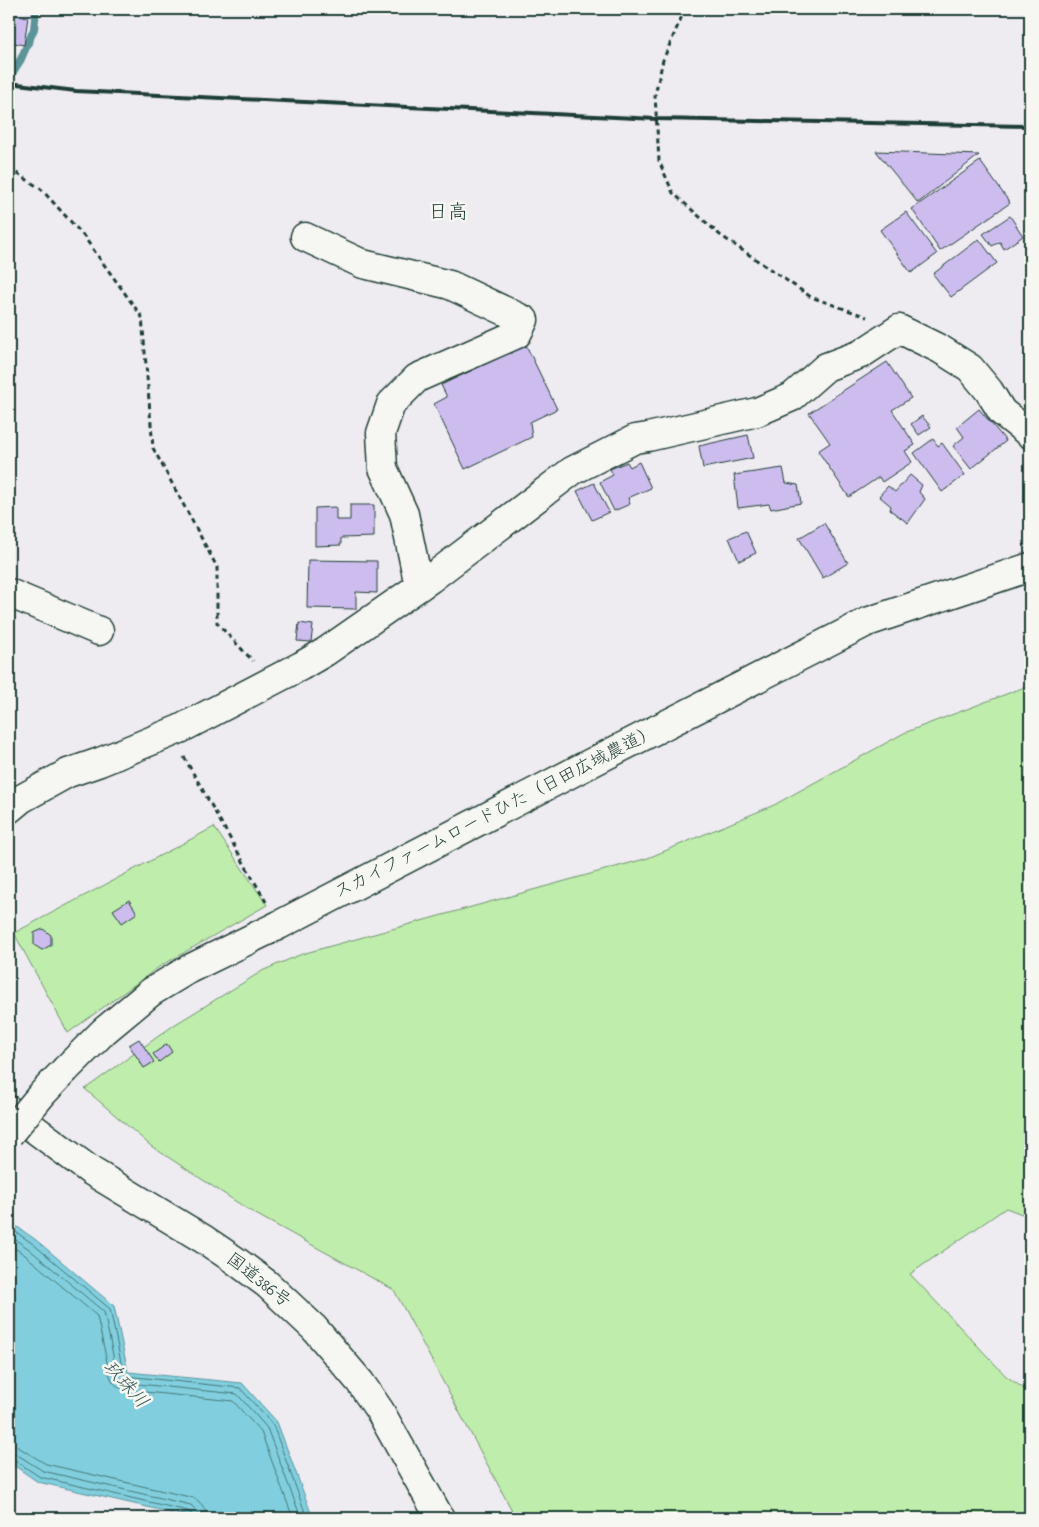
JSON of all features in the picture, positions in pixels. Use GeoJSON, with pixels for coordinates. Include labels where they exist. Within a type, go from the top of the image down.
{"type":"FeatureCollection","features":[{"type":"Feature","properties":{"kind":"main road"},"geometry":{"type":"LineString","coordinates":[[305,237],[363,264],[450,285],[524,320],[517,334],[418,378],[391,404],[381,433],[383,468],[404,514],[419,586]]}},
{"type":"Feature","properties":{"kind":"main road"},"geometry":{"type":"LineString","coordinates":[[9,809],[21,799],[68,773],[180,729],[325,652],[419,586],[572,470],[635,439],[757,412],[792,398],[826,367],[861,354],[898,329],[940,349],[970,368],[989,391],[1002,412],[1030,434]]}},
{"type":"Feature","properties":{"kind":"main road","name":"スカイファームロードひた（日田広域農道）"},"geometry":{"type":"LineString","coordinates":[[9,1134],[43,1093],[104,1030],[152,992],[189,969],[279,925],[867,622],[1030,567]]}},
{"type":"Feature","properties":{"kind":"main road"},"geometry":{"type":"LineString","coordinates":[[9,593],[99,631]]}},
{"type":"Feature","properties":{"kind":"main road","name":"国道386号"},"geometry":{"type":"LineString","coordinates":[[9,1110],[91,1171],[236,1261],[267,1284],[314,1328],[360,1382],[380,1411],[440,1518]]}},
{"type":"Feature","properties":{"kind":"path"},"geometry":{"type":"LineString","coordinates":[[685,9],[663,60],[655,95],[659,161],[673,192],[720,235],[811,297],[898,329]]}},
{"type":"Feature","properties":{"kind":"path"},"geometry":{"type":"LineString","coordinates":[[9,168],[42,189],[82,234],[142,317],[153,448],[216,567],[216,623],[272,681]]}},
{"type":"Feature","properties":{"kind":"path"},"geometry":{"type":"LineString","coordinates":[[181,751],[279,925]]}},
{"type":"Feature","properties":{"kind":"green space"},"geometry":{"type":"Polygon","coordinates":[[[1030,685],[1030,1217],[1006,1208],[910,1274],[1006,1376],[1030,1393],[1030,1518],[516,1518],[394,1290],[252,1212],[151,1146],[85,1089],[174,1025],[264,970],[302,954],[648,858],[774,805],[904,733],[1030,685]]]}},
{"type":"Feature","properties":{"kind":"green space"},"geometry":{"type":"Polygon","coordinates":[[[214,827],[267,905],[159,967],[68,1033],[14,933],[214,827]]]}},
{"type":"Feature","properties":{"kind":"water","name":"玖珠川"},"geometry":{"type":"Polygon","coordinates":[[[9,1221],[36,1240],[114,1306],[128,1372],[242,1383],[277,1422],[311,1513],[316,1518],[195,1518],[38,1482],[9,1462],[9,1221]]]}},
{"type":"Feature","properties":{"kind":"building"},"geometry":{"type":"Polygon","coordinates":[[[9,14],[28,17],[24,45],[9,42],[9,14]]]}},
{"type":"Feature","properties":{"kind":"building"},"geometry":{"type":"Polygon","coordinates":[[[876,151],[979,155],[918,203],[876,151]]]}},
{"type":"Feature","properties":{"kind":"building"},"geometry":{"type":"Polygon","coordinates":[[[980,161],[1010,203],[940,251],[912,209],[980,161]]]}},
{"type":"Feature","properties":{"kind":"building"},"geometry":{"type":"Polygon","coordinates":[[[906,212],[937,254],[911,273],[880,230],[906,212]]]}},
{"type":"Feature","properties":{"kind":"building"},"geometry":{"type":"Polygon","coordinates":[[[1010,216],[1023,236],[1004,249],[1000,242],[992,246],[983,234],[1010,216]]]}},
{"type":"Feature","properties":{"kind":"building"},"geometry":{"type":"Polygon","coordinates":[[[979,239],[997,263],[951,297],[933,274],[979,239]]]}},
{"type":"Feature","properties":{"kind":"building"},"geometry":{"type":"Polygon","coordinates":[[[526,345],[557,409],[530,422],[532,437],[465,469],[434,404],[447,397],[441,385],[526,345]]]}},
{"type":"Feature","properties":{"kind":"building"},"geometry":{"type":"Polygon","coordinates":[[[887,362],[911,398],[892,410],[915,445],[905,451],[912,462],[882,482],[879,477],[849,497],[818,451],[830,443],[809,413],[887,362]]]}},
{"type":"Feature","properties":{"kind":"building"},"geometry":{"type":"Polygon","coordinates":[[[979,409],[1006,441],[971,469],[953,446],[964,437],[957,427],[979,409]]]}},
{"type":"Feature","properties":{"kind":"building"},"geometry":{"type":"Polygon","coordinates":[[[922,416],[931,427],[919,435],[911,424],[922,416]]]}},
{"type":"Feature","properties":{"kind":"building"},"geometry":{"type":"Polygon","coordinates":[[[748,435],[753,458],[703,468],[699,446],[748,435]]]}},
{"type":"Feature","properties":{"kind":"building"},"geometry":{"type":"Polygon","coordinates":[[[933,439],[938,446],[942,443],[965,475],[942,492],[914,453],[933,439]]]}},
{"type":"Feature","properties":{"kind":"building"},"geometry":{"type":"Polygon","coordinates":[[[627,462],[630,467],[639,462],[651,488],[628,498],[630,504],[614,511],[600,482],[613,475],[610,469],[627,462]]]}},
{"type":"Feature","properties":{"kind":"building"},"geometry":{"type":"Polygon","coordinates":[[[783,468],[786,483],[798,485],[801,503],[771,509],[769,504],[738,508],[734,475],[783,468]]]}},
{"type":"Feature","properties":{"kind":"building"},"geometry":{"type":"Polygon","coordinates":[[[910,475],[922,485],[919,492],[925,499],[908,523],[890,510],[891,506],[879,496],[888,486],[895,492],[910,475]]]}},
{"type":"Feature","properties":{"kind":"building"},"geometry":{"type":"Polygon","coordinates":[[[594,483],[609,512],[592,520],[577,491],[594,483]]]}},
{"type":"Feature","properties":{"kind":"building"},"geometry":{"type":"Polygon","coordinates":[[[350,505],[374,505],[374,537],[341,538],[341,545],[315,546],[315,508],[336,507],[336,520],[350,520],[350,505]]]}},
{"type":"Feature","properties":{"kind":"building"},"geometry":{"type":"Polygon","coordinates":[[[824,523],[848,563],[823,578],[799,538],[824,523]]]}},
{"type":"Feature","properties":{"kind":"building"},"geometry":{"type":"Polygon","coordinates":[[[746,531],[756,553],[739,561],[729,538],[746,531]]]}},
{"type":"Feature","properties":{"kind":"building"},"geometry":{"type":"Polygon","coordinates":[[[308,560],[377,561],[377,593],[356,592],[356,609],[307,608],[308,560]]]}},
{"type":"Feature","properties":{"kind":"building"},"geometry":{"type":"Polygon","coordinates":[[[299,623],[313,625],[311,642],[297,641],[299,623]]]}},
{"type":"Feature","properties":{"kind":"building"},"geometry":{"type":"Polygon","coordinates":[[[129,900],[137,913],[122,923],[113,910],[129,900]]]}},
{"type":"Feature","properties":{"kind":"building"},"geometry":{"type":"Polygon","coordinates":[[[43,929],[51,935],[51,945],[42,950],[34,945],[34,933],[43,929]]]}},
{"type":"Feature","properties":{"kind":"building"},"geometry":{"type":"Polygon","coordinates":[[[139,1039],[154,1062],[144,1068],[129,1045],[139,1039]]]}},
{"type":"Feature","properties":{"kind":"building"},"geometry":{"type":"Polygon","coordinates":[[[167,1044],[172,1052],[159,1062],[153,1054],[167,1044]]]}},
{"type":"Feature","properties":{"kind":"waterway"},"geometry":{"type":"LineString","coordinates":[[9,78],[21,59],[34,29],[36,9]]}},
{"type":"Feature","properties":{"kind":"railway"},"geometry":{"type":"LineString","coordinates":[[9,83],[76,91],[656,119],[1030,126]]}},
{"type":"Feature","properties":{"kind":"district","name":"日高"},"geometry":{"type":"Point","coordinates":[448,213]}}]}
